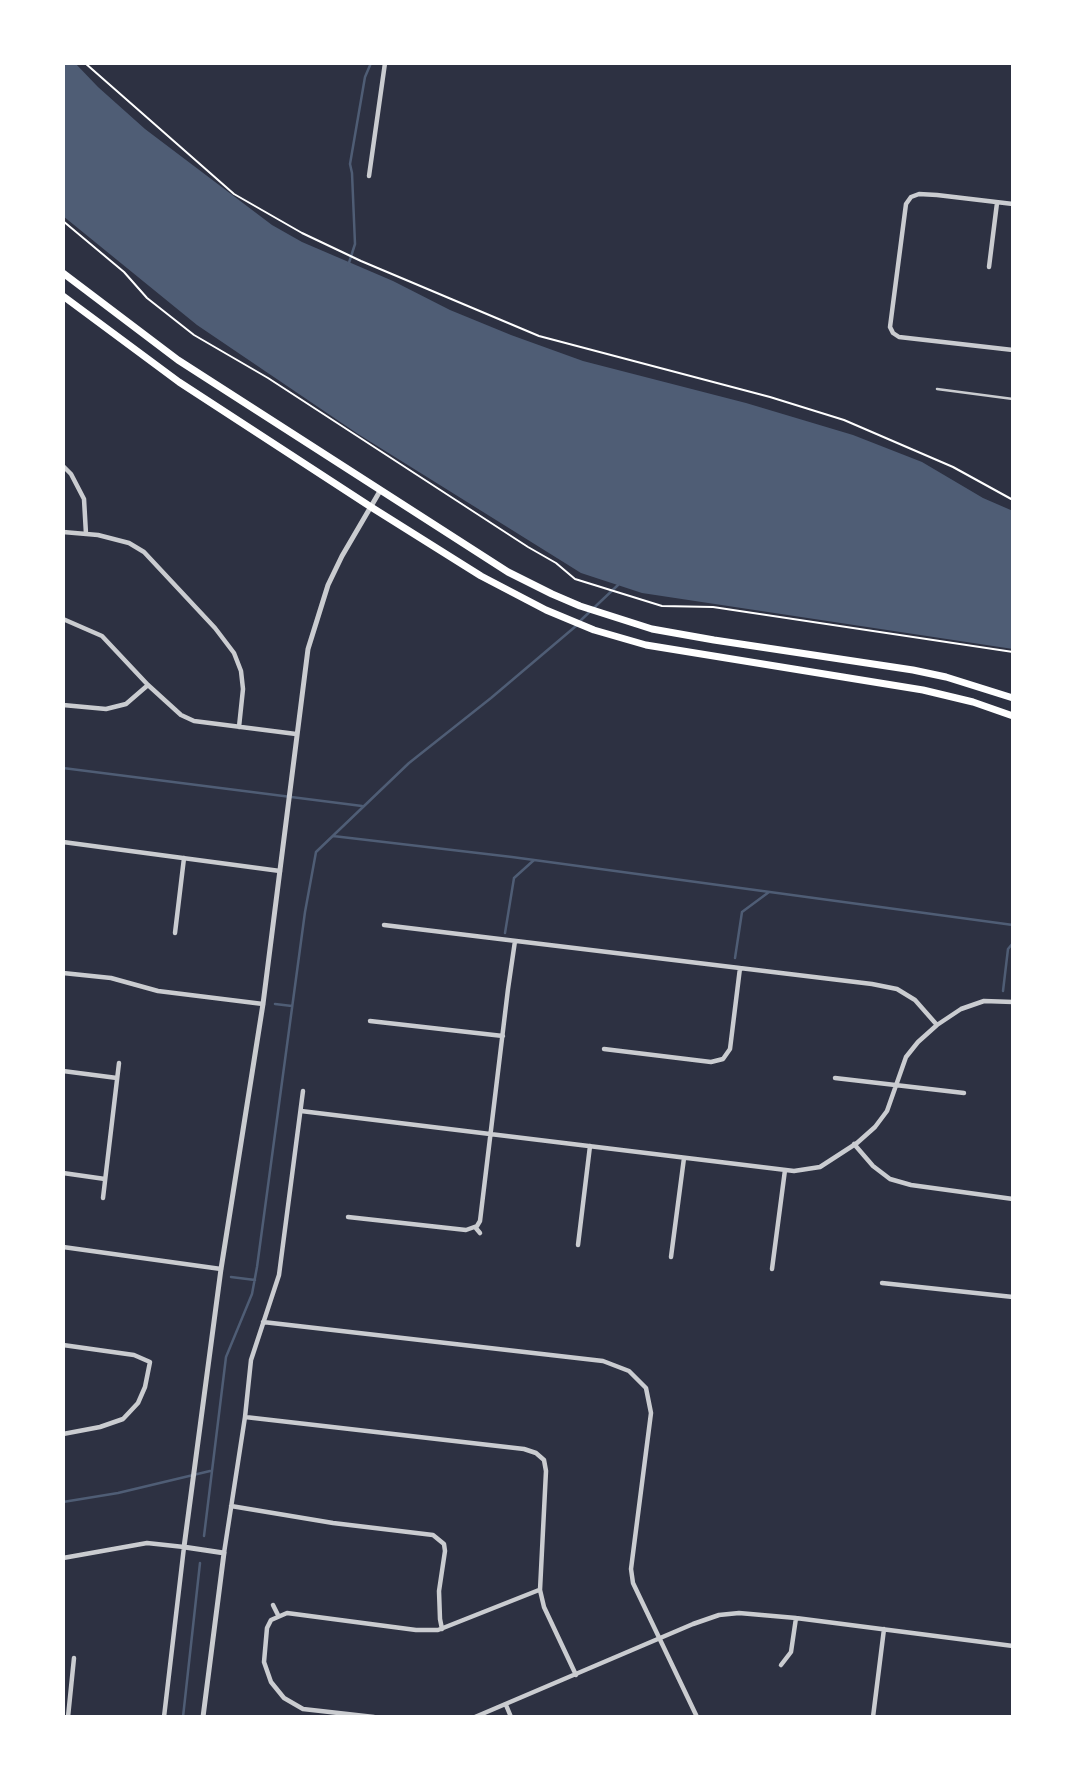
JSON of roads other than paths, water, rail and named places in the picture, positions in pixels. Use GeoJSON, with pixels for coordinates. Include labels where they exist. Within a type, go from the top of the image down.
{"type":"FeatureCollection","features":[{"type":"Feature","properties":{"kind":"main road"},"geometry":{"type":"LineString","coordinates":[[63,273],[178,360],[380,491],[509,572],[580,606],[652,629],[914,670],[1013,698]]}},
{"type":"Feature","properties":{"kind":"main road"},"geometry":{"type":"LineString","coordinates":[[63,296],[180,382],[371,506],[492,583],[567,619],[646,646],[923,690],[973,702],[1013,716]]}},
{"type":"Feature","properties":{"kind":"main road"},"geometry":{"type":"LineString","coordinates":[[995,709],[1001,693]]}},
{"type":"Feature","properties":{"kind":"street"},"geometry":{"type":"LineString","coordinates":[[369,176],[385,63]]}},
{"type":"Feature","properties":{"kind":"street"},"geometry":{"type":"LineString","coordinates":[[1013,204],[911,194],[906,204],[890,327],[899,337],[1013,350]]}},
{"type":"Feature","properties":{"kind":"street"},"geometry":{"type":"LineString","coordinates":[[989,267],[997,202]]}},
{"type":"Feature","properties":{"kind":"street"},"geometry":{"type":"LineString","coordinates":[[888,338],[893,333]]}},
{"type":"Feature","properties":{"kind":"street"},"geometry":{"type":"LineString","coordinates":[[63,466],[71,474],[84,499],[86,534]]}},
{"type":"Feature","properties":{"kind":"street"},"geometry":{"type":"LineString","coordinates":[[164,1717],[221,1269],[263,1004],[309,649],[328,585],[380,491]]}},
{"type":"Feature","properties":{"kind":"street"},"geometry":{"type":"LineString","coordinates":[[63,532],[129,543],[144,552],[222,636],[234,653],[241,671],[243,689],[239,727]]}},
{"type":"Feature","properties":{"kind":"street"},"geometry":{"type":"LineString","coordinates":[[63,620],[102,636],[148,685],[181,715],[194,721],[296,734]]}},
{"type":"Feature","properties":{"kind":"street"},"geometry":{"type":"LineString","coordinates":[[63,705],[97,710],[126,705],[148,685]]}},
{"type":"Feature","properties":{"kind":"street"},"geometry":{"type":"LineString","coordinates":[[63,842],[280,871]]}},
{"type":"Feature","properties":{"kind":"street"},"geometry":{"type":"LineString","coordinates":[[175,933],[184,858]]}},
{"type":"Feature","properties":{"kind":"street"},"geometry":{"type":"LineString","coordinates":[[384,925],[897,989],[915,1000],[937,1025]]}},
{"type":"Feature","properties":{"kind":"street"},"geometry":{"type":"LineString","coordinates":[[475,1227],[482,1214],[515,941]]}},
{"type":"Feature","properties":{"kind":"street"},"geometry":{"type":"LineString","coordinates":[[604,1049],[712,1062],[725,1057],[730,1049],[740,968]]}},
{"type":"Feature","properties":{"kind":"street"},"geometry":{"type":"LineString","coordinates":[[63,972],[111,978],[158,991],[263,1004]]}},
{"type":"Feature","properties":{"kind":"street"},"geometry":{"type":"LineString","coordinates":[[300,1111],[794,1171],[820,1167],[875,1127],[887,1111],[906,1057],[937,1025],[961,1009],[984,1001],[1013,1002]]}},
{"type":"Feature","properties":{"kind":"street"},"geometry":{"type":"LineString","coordinates":[[370,1021],[503,1036]]}},
{"type":"Feature","properties":{"kind":"street"},"geometry":{"type":"LineString","coordinates":[[725,1057],[729,1062]]}},
{"type":"Feature","properties":{"kind":"street"},"geometry":{"type":"LineString","coordinates":[[103,1198],[119,1063]]}},
{"type":"Feature","properties":{"kind":"street"},"geometry":{"type":"LineString","coordinates":[[63,1071],[117,1078]]}},
{"type":"Feature","properties":{"kind":"street"},"geometry":{"type":"LineString","coordinates":[[835,1078],[964,1093]]}},
{"type":"Feature","properties":{"kind":"street"},"geometry":{"type":"LineString","coordinates":[[203,1717],[251,1360],[279,1275],[303,1091]]}},
{"type":"Feature","properties":{"kind":"street"},"geometry":{"type":"LineString","coordinates":[[854,1144],[873,1166],[890,1179],[911,1185],[1013,1199]]}},
{"type":"Feature","properties":{"kind":"street"},"geometry":{"type":"LineString","coordinates":[[578,1245],[590,1146]]}},
{"type":"Feature","properties":{"kind":"street"},"geometry":{"type":"LineString","coordinates":[[671,1257],[684,1158]]}},
{"type":"Feature","properties":{"kind":"street"},"geometry":{"type":"LineString","coordinates":[[772,1269],[785,1170]]}},
{"type":"Feature","properties":{"kind":"street"},"geometry":{"type":"LineString","coordinates":[[63,1173],[105,1179]]}},
{"type":"Feature","properties":{"kind":"street"},"geometry":{"type":"LineString","coordinates":[[348,1217],[458,1230],[475,1227]]}},
{"type":"Feature","properties":{"kind":"street"},"geometry":{"type":"LineString","coordinates":[[475,1227],[480,1233]]}},
{"type":"Feature","properties":{"kind":"street"},"geometry":{"type":"LineString","coordinates":[[63,1247],[221,1269]]}},
{"type":"Feature","properties":{"kind":"street"},"geometry":{"type":"LineString","coordinates":[[882,1283],[1013,1297]]}},
{"type":"Feature","properties":{"kind":"street"},"geometry":{"type":"LineString","coordinates":[[264,1322],[603,1361],[629,1371],[646,1388],[651,1413],[631,1569],[633,1583],[697,1717]]}},
{"type":"Feature","properties":{"kind":"street"},"geometry":{"type":"LineString","coordinates":[[63,1345],[134,1355],[150,1362],[145,1387],[138,1403],[123,1419],[100,1427],[63,1434]]}},
{"type":"Feature","properties":{"kind":"street"},"geometry":{"type":"LineString","coordinates":[[245,1417],[524,1450],[536,1453],[544,1459],[546,1471],[540,1590],[544,1607],[576,1675]]}},
{"type":"Feature","properties":{"kind":"street"},"geometry":{"type":"LineString","coordinates":[[231,1506],[333,1523],[433,1535],[444,1541],[446,1551],[439,1591],[442,1629]]}},
{"type":"Feature","properties":{"kind":"street"},"geometry":{"type":"LineString","coordinates":[[63,1559],[148,1543],[224,1553]]}},
{"type":"Feature","properties":{"kind":"street"},"geometry":{"type":"LineString","coordinates":[[374,1717],[303,1709],[284,1698],[271,1682],[264,1662],[268,1624],[278,1615],[293,1613],[416,1630],[442,1629],[540,1590]]}},
{"type":"Feature","properties":{"kind":"street"},"geometry":{"type":"LineString","coordinates":[[273,1605],[278,1615]]}},
{"type":"Feature","properties":{"kind":"street"},"geometry":{"type":"LineString","coordinates":[[475,1717],[660,1637],[719,1615],[739,1613],[796,1618],[1013,1646]]}},
{"type":"Feature","properties":{"kind":"street"},"geometry":{"type":"LineString","coordinates":[[781,1665],[791,1652],[796,1618]]}},
{"type":"Feature","properties":{"kind":"street"},"geometry":{"type":"LineString","coordinates":[[873,1717],[884,1629]]}},
{"type":"Feature","properties":{"kind":"street"},"geometry":{"type":"LineString","coordinates":[[68,1717],[74,1658]]}},
{"type":"Feature","properties":{"kind":"street"},"geometry":{"type":"LineString","coordinates":[[506,1705],[511,1717]]}},
{"type":"Feature","properties":{"kind":"lane"},"geometry":{"type":"LineString","coordinates":[[937,389],[1013,399]]}},
{"type":"Feature","properties":{"kind":"water"},"geometry":{"type":"Polygon","coordinates":[[[63,63],[75,63],[145,129],[272,225],[302,242],[393,281],[450,310],[583,361],[746,403],[853,435],[922,462],[983,498],[1013,511],[1013,649],[642,593],[581,573],[358,434],[197,325],[63,216],[63,63]]]}},
{"type":"Feature","properties":{"kind":"waterway"},"geometry":{"type":"LineString","coordinates":[[348,266],[355,244],[350,164],[365,77],[371,63]]}},
{"type":"Feature","properties":{"kind":"waterway"},"geometry":{"type":"LineString","coordinates":[[580,621],[618,585]]}},
{"type":"Feature","properties":{"kind":"waterway"},"geometry":{"type":"LineString","coordinates":[[204,1536],[226,1357],[252,1294],[257,1267],[305,912],[316,852],[409,763],[576,626]]}},
{"type":"Feature","properties":{"kind":"waterway"},"geometry":{"type":"LineString","coordinates":[[63,768],[362,806]]}},
{"type":"Feature","properties":{"kind":"waterway"},"geometry":{"type":"LineString","coordinates":[[333,836],[512,857],[1013,925]]}},
{"type":"Feature","properties":{"kind":"waterway"},"geometry":{"type":"LineString","coordinates":[[505,933],[514,878],[534,860]]}},
{"type":"Feature","properties":{"kind":"waterway"},"geometry":{"type":"LineString","coordinates":[[735,958],[742,912],[769,892]]}},
{"type":"Feature","properties":{"kind":"waterway"},"geometry":{"type":"LineString","coordinates":[[1003,991],[1008,949],[1013,943]]}},
{"type":"Feature","properties":{"kind":"waterway"},"geometry":{"type":"LineString","coordinates":[[275,1004],[292,1006]]}},
{"type":"Feature","properties":{"kind":"waterway"},"geometry":{"type":"LineString","coordinates":[[231,1277],[255,1280]]}},
{"type":"Feature","properties":{"kind":"waterway"},"geometry":{"type":"LineString","coordinates":[[63,1502],[118,1493],[210,1471]]}},
{"type":"Feature","properties":{"kind":"waterway"},"geometry":{"type":"LineString","coordinates":[[183,1717],[200,1563]]}}]}
